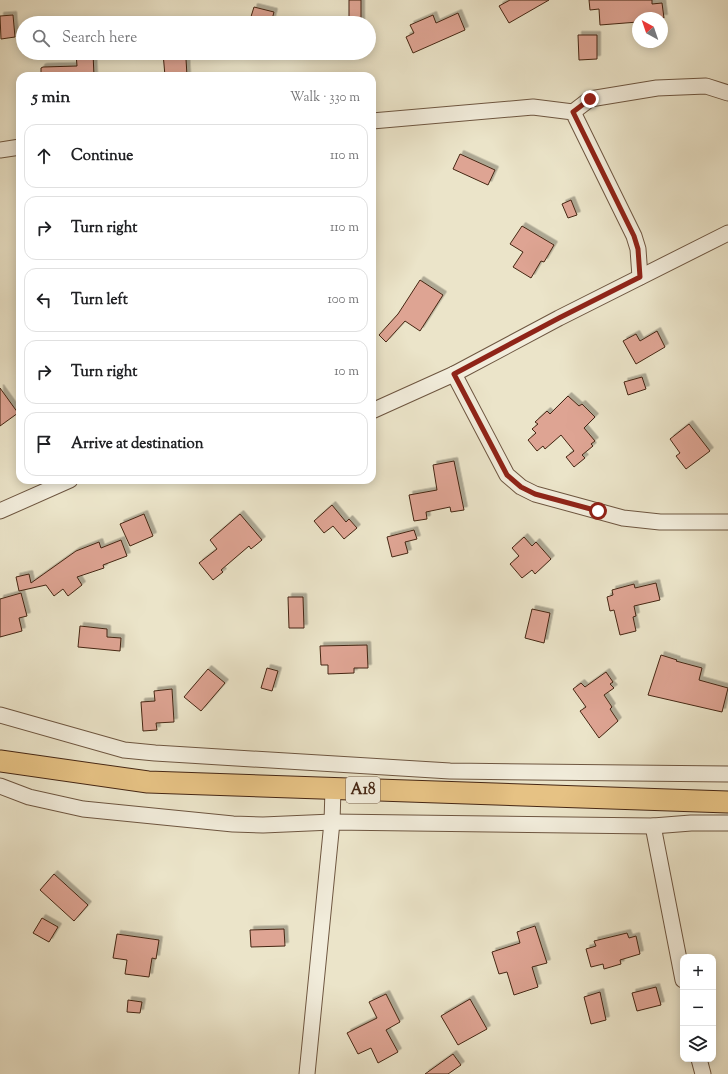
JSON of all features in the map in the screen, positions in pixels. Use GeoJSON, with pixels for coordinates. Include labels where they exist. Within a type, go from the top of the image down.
{"type":"FeatureCollection","features":[{"type":"Feature","properties":{"kind":"highway","name":"A18"},"geometry":{"type":"LineString","coordinates":[[0,761],[148,782],[728,802]]}},
{"type":"Feature","properties":{"kind":"street"},"geometry":{"type":"LineString","coordinates":[[376,121],[533,107],[573,112],[590,99],[657,88],[706,86],[728,93]]}},
{"type":"Feature","properties":{"kind":"street"},"geometry":{"type":"LineString","coordinates":[[573,112],[634,236],[638,249],[640,277]]}},
{"type":"Feature","properties":{"kind":"street"},"geometry":{"type":"LineString","coordinates":[[0,150],[16,148]]}},
{"type":"Feature","properties":{"kind":"street"},"geometry":{"type":"LineString","coordinates":[[376,409],[454,374],[559,318],[728,233]]}},
{"type":"Feature","properties":{"kind":"street"},"geometry":{"type":"LineString","coordinates":[[454,374],[507,475],[521,487],[535,494],[623,518],[660,522],[728,522]]}},
{"type":"Feature","properties":{"kind":"street"},"geometry":{"type":"LineString","coordinates":[[0,511],[61,484]]}},
{"type":"Feature","properties":{"kind":"street"},"geometry":{"type":"LineString","coordinates":[[0,715],[124,750],[139,752],[450,771],[728,774]]}},
{"type":"Feature","properties":{"kind":"street"},"geometry":{"type":"LineString","coordinates":[[0,786],[29,797],[83,809],[128,815],[233,824],[263,825],[332,822],[653,826],[691,823],[728,823]]}},
{"type":"Feature","properties":{"kind":"street"},"geometry":{"type":"LineString","coordinates":[[307,1074],[332,822],[333,789]]}},
{"type":"Feature","properties":{"kind":"street"},"geometry":{"type":"LineString","coordinates":[[653,826],[680,965]]}},
{"type":"Feature","properties":{"kind":"street"},"geometry":{"type":"LineString","coordinates":[[700,1062],[703,1074]]}},
{"type":"Feature","properties":{"kind":"building"},"geometry":{"type":"Polygon","coordinates":[[[349,0],[361,0],[361,16],[349,16],[349,0]]]}},
{"type":"Feature","properties":{"kind":"building"},"geometry":{"type":"Polygon","coordinates":[[[510,0],[549,0],[509,23],[499,6],[510,0]]]}},
{"type":"Feature","properties":{"kind":"building"},"geometry":{"type":"Polygon","coordinates":[[[589,0],[652,0],[652,4],[662,3],[663,12],[632,12],[632,22],[600,25],[599,9],[590,10],[589,0]]]}},
{"type":"Feature","properties":{"kind":"building"},"geometry":{"type":"Polygon","coordinates":[[[254,7],[274,12],[273,16],[251,16],[254,7]]]}},
{"type":"Feature","properties":{"kind":"building"},"geometry":{"type":"Polygon","coordinates":[[[458,13],[465,30],[413,53],[406,37],[414,33],[410,25],[433,15],[436,23],[458,13]]]}},
{"type":"Feature","properties":{"kind":"building"},"geometry":{"type":"Polygon","coordinates":[[[13,15],[15,37],[1,39],[0,16],[13,15]]]}},
{"type":"Feature","properties":{"kind":"building"},"geometry":{"type":"Polygon","coordinates":[[[578,35],[597,35],[597,59],[579,60],[578,35]]]}},
{"type":"Feature","properties":{"kind":"building"},"geometry":{"type":"Polygon","coordinates":[[[77,60],[93,60],[94,72],[41,72],[41,68],[43,67],[77,66],[77,60]]]}},
{"type":"Feature","properties":{"kind":"building"},"geometry":{"type":"Polygon","coordinates":[[[164,60],[186,60],[187,72],[165,72],[164,60]]]}},
{"type":"Feature","properties":{"kind":"building"},"geometry":{"type":"Polygon","coordinates":[[[460,154],[495,170],[488,185],[453,169],[460,154]]]}},
{"type":"Feature","properties":{"kind":"building"},"geometry":{"type":"Polygon","coordinates":[[[571,200],[577,215],[568,218],[562,204],[571,200]]]}},
{"type":"Feature","properties":{"kind":"building"},"geometry":{"type":"Polygon","coordinates":[[[522,226],[554,245],[544,262],[541,261],[531,278],[513,267],[523,252],[510,244],[522,226]]]}},
{"type":"Feature","properties":{"kind":"building"},"geometry":{"type":"Polygon","coordinates":[[[420,280],[443,295],[420,331],[405,321],[386,342],[379,335],[398,314],[420,280]]]}},
{"type":"Feature","properties":{"kind":"building"},"geometry":{"type":"Polygon","coordinates":[[[657,331],[665,347],[636,364],[623,341],[636,334],[640,341],[657,331]]]}},
{"type":"Feature","properties":{"kind":"building"},"geometry":{"type":"Polygon","coordinates":[[[642,377],[646,389],[628,395],[624,382],[642,377]]]}},
{"type":"Feature","properties":{"kind":"building"},"geometry":{"type":"Polygon","coordinates":[[[0,388],[16,410],[16,414],[0,426],[0,388]]]}},
{"type":"Feature","properties":{"kind":"building"},"geometry":{"type":"Polygon","coordinates":[[[568,396],[579,406],[582,404],[595,417],[584,428],[595,441],[591,444],[593,446],[582,455],[585,458],[574,467],[566,457],[574,451],[561,435],[545,449],[543,446],[537,451],[528,440],[536,433],[532,429],[538,424],[535,422],[547,411],[550,414],[568,396]]]}},
{"type":"Feature","properties":{"kind":"building"},"geometry":{"type":"Polygon","coordinates":[[[689,424],[710,451],[686,469],[676,456],[680,453],[670,439],[689,424]]]}},
{"type":"Feature","properties":{"kind":"building"},"geometry":{"type":"Polygon","coordinates":[[[454,461],[464,510],[451,512],[450,507],[426,512],[427,519],[414,521],[409,495],[437,490],[433,465],[454,461]]]}},
{"type":"Feature","properties":{"kind":"building"},"geometry":{"type":"Polygon","coordinates":[[[332,505],[346,522],[349,519],[357,528],[344,539],[333,526],[324,533],[314,521],[332,505]]]}},
{"type":"Feature","properties":{"kind":"building"},"geometry":{"type":"Polygon","coordinates":[[[144,514],[153,536],[130,546],[120,524],[144,514]]]}},
{"type":"Feature","properties":{"kind":"building"},"geometry":{"type":"Polygon","coordinates":[[[240,514],[262,540],[251,549],[249,546],[221,570],[223,572],[213,580],[199,563],[217,549],[210,540],[240,514]]]}},
{"type":"Feature","properties":{"kind":"building"},"geometry":{"type":"Polygon","coordinates":[[[414,530],[417,539],[405,542],[408,553],[392,557],[387,537],[414,530]]]}},
{"type":"Feature","properties":{"kind":"building"},"geometry":{"type":"Polygon","coordinates":[[[524,537],[532,546],[536,542],[551,559],[535,574],[532,570],[522,578],[510,564],[519,556],[512,548],[524,537]]]}},
{"type":"Feature","properties":{"kind":"building"},"geometry":{"type":"Polygon","coordinates":[[[121,540],[127,556],[103,565],[104,568],[77,577],[82,585],[68,596],[63,589],[54,596],[46,585],[19,591],[16,577],[29,574],[31,583],[76,551],[99,542],[101,548],[121,540]]]}},
{"type":"Feature","properties":{"kind":"building"},"geometry":{"type":"Polygon","coordinates":[[[656,583],[660,600],[634,606],[636,616],[633,617],[636,631],[620,635],[614,610],[610,611],[607,597],[613,595],[612,590],[634,584],[635,588],[656,583]]]}},
{"type":"Feature","properties":{"kind":"building"},"geometry":{"type":"Polygon","coordinates":[[[21,593],[27,616],[19,618],[22,631],[0,637],[0,599],[21,593]]]}},
{"type":"Feature","properties":{"kind":"building"},"geometry":{"type":"Polygon","coordinates":[[[288,597],[303,597],[304,628],[289,628],[288,597]]]}},
{"type":"Feature","properties":{"kind":"building"},"geometry":{"type":"Polygon","coordinates":[[[532,609],[550,613],[544,643],[525,638],[532,609]]]}},
{"type":"Feature","properties":{"kind":"building"},"geometry":{"type":"Polygon","coordinates":[[[80,626],[107,629],[107,637],[121,638],[120,651],[78,647],[80,626]]]}},
{"type":"Feature","properties":{"kind":"building"},"geometry":{"type":"Polygon","coordinates":[[[367,645],[368,668],[354,668],[354,673],[328,674],[328,665],[321,665],[320,646],[367,645]]]}},
{"type":"Feature","properties":{"kind":"building"},"geometry":{"type":"Polygon","coordinates":[[[661,655],[702,668],[699,680],[728,688],[722,712],[648,695],[661,655]]]}},
{"type":"Feature","properties":{"kind":"building"},"geometry":{"type":"Polygon","coordinates":[[[267,668],[278,671],[272,691],[261,688],[267,668]]]}},
{"type":"Feature","properties":{"kind":"building"},"geometry":{"type":"Polygon","coordinates":[[[208,669],[225,683],[201,711],[184,697],[208,669]]]}},
{"type":"Feature","properties":{"kind":"building"},"geometry":{"type":"Polygon","coordinates":[[[606,672],[613,682],[610,684],[614,688],[604,695],[612,707],[610,709],[618,721],[599,738],[580,711],[586,707],[573,689],[581,683],[585,687],[606,672]]]}},
{"type":"Feature","properties":{"kind":"building"},"geometry":{"type":"Polygon","coordinates":[[[172,689],[174,722],[156,723],[157,730],[143,731],[141,702],[155,701],[154,691],[172,689]]]}},
{"type":"Feature","properties":{"kind":"building"},"geometry":{"type":"Polygon","coordinates":[[[54,874],[88,905],[74,921],[40,890],[54,874]]]}},
{"type":"Feature","properties":{"kind":"building"},"geometry":{"type":"Polygon","coordinates":[[[42,918],[58,927],[49,942],[33,933],[42,918]]]}},
{"type":"Feature","properties":{"kind":"building"},"geometry":{"type":"Polygon","coordinates":[[[535,926],[547,963],[532,967],[538,987],[514,995],[507,972],[499,974],[492,952],[520,943],[517,932],[535,926]]]}},
{"type":"Feature","properties":{"kind":"building"},"geometry":{"type":"Polygon","coordinates":[[[284,929],[285,946],[251,947],[250,930],[284,929]]]}},
{"type":"Feature","properties":{"kind":"building"},"geometry":{"type":"Polygon","coordinates":[[[627,933],[629,938],[636,936],[640,954],[620,960],[621,964],[604,969],[603,964],[591,967],[586,949],[596,946],[594,941],[627,933]]]}},
{"type":"Feature","properties":{"kind":"building"},"geometry":{"type":"Polygon","coordinates":[[[117,934],[159,940],[156,959],[152,958],[149,977],[125,974],[127,960],[113,958],[117,934]]]}},
{"type":"Feature","properties":{"kind":"building"},"geometry":{"type":"Polygon","coordinates":[[[656,987],[661,1005],[637,1011],[632,993],[656,987]]]}},
{"type":"Feature","properties":{"kind":"building"},"geometry":{"type":"Polygon","coordinates":[[[600,992],[606,1020],[591,1024],[584,997],[600,992]]]}},
{"type":"Feature","properties":{"kind":"building"},"geometry":{"type":"Polygon","coordinates":[[[386,994],[400,1022],[386,1030],[398,1052],[378,1063],[371,1048],[358,1054],[347,1033],[377,1018],[369,1002],[386,994]]]}},
{"type":"Feature","properties":{"kind":"building"},"geometry":{"type":"Polygon","coordinates":[[[470,999],[487,1029],[458,1045],[441,1016],[470,999]]]}},
{"type":"Feature","properties":{"kind":"building"},"geometry":{"type":"Polygon","coordinates":[[[128,1000],[142,1002],[140,1013],[127,1012],[128,1000]]]}},
{"type":"Feature","properties":{"kind":"building"},"geometry":{"type":"Polygon","coordinates":[[[453,1054],[461,1065],[448,1074],[425,1074],[453,1054]]]}},
{"type":"Feature","properties":{"kind":"route"},"geometry":{"type":"LineString","coordinates":[[590,99],[578,106],[573,112],[634,236],[638,249],[640,277],[454,374],[507,475],[521,487],[535,494],[598,511]]}}]}
